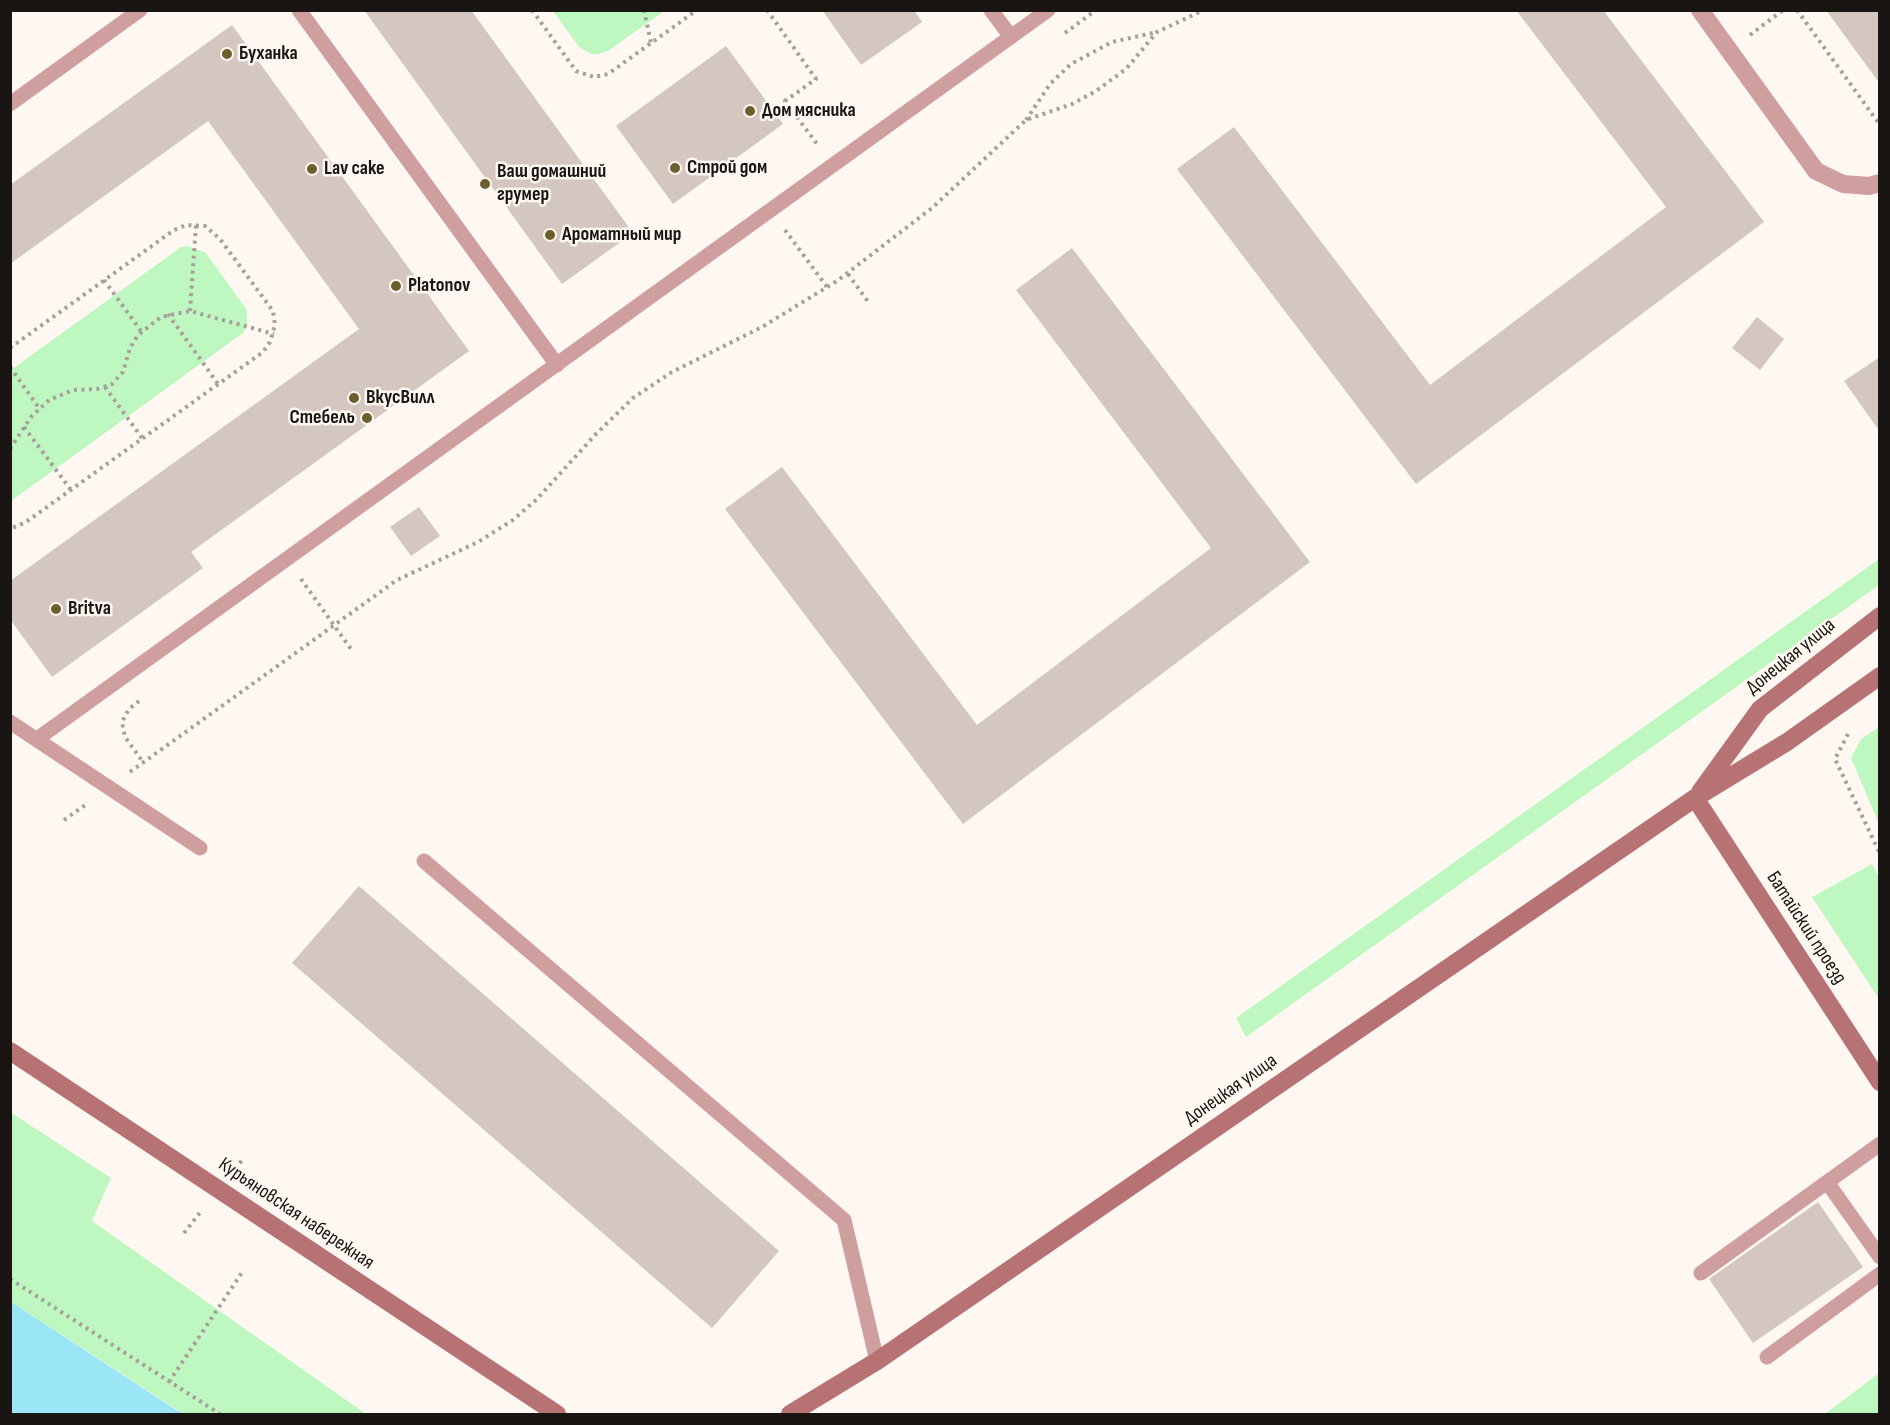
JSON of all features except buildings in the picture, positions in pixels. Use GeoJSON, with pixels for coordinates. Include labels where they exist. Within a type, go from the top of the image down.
{"type":"FeatureCollection","features":[{"type":"Feature","properties":{"kind":"main road","name":"Донецкая улица"},"geometry":{"type":"LineString","coordinates":[[1695,798],[1760,710],[1880,616]]}},
{"type":"Feature","properties":{"kind":"main road","name":"Донецкая улица"},"geometry":{"type":"LineString","coordinates":[[790,1414],[877,1361],[1695,798],[1787,742],[1880,676]]}},
{"type":"Feature","properties":{"kind":"main road","name":"Батайский проезд"},"geometry":{"type":"LineString","coordinates":[[1695,798],[1880,1082]]}},
{"type":"Feature","properties":{"kind":"main road","name":"Курьяновская набережная"},"geometry":{"type":"LineString","coordinates":[[10,1051],[557,1414]]}},
{"type":"Feature","properties":{"kind":"street"},"geometry":{"type":"LineString","coordinates":[[1700,10],[1816,171],[1844,184],[1869,186],[1880,183]]}},
{"type":"Feature","properties":{"kind":"lane"},"geometry":{"type":"LineString","coordinates":[[10,104],[140,10]]}},
{"type":"Feature","properties":{"kind":"lane"},"geometry":{"type":"LineString","coordinates":[[299,10],[556,365]]}},
{"type":"Feature","properties":{"kind":"lane"},"geometry":{"type":"LineString","coordinates":[[991,10],[1011,37]]}},
{"type":"Feature","properties":{"kind":"lane"},"geometry":{"type":"LineString","coordinates":[[37,739],[1048,10]]}},
{"type":"Feature","properties":{"kind":"lane"},"geometry":{"type":"LineString","coordinates":[[10,722],[200,848]]}},
{"type":"Feature","properties":{"kind":"lane"},"geometry":{"type":"LineString","coordinates":[[424,861],[843,1220],[877,1361]]}},
{"type":"Feature","properties":{"kind":"lane"},"geometry":{"type":"LineString","coordinates":[[1701,1273],[1880,1144]]}},
{"type":"Feature","properties":{"kind":"lane"},"geometry":{"type":"LineString","coordinates":[[1827,1182],[1880,1257]]}},
{"type":"Feature","properties":{"kind":"lane"},"geometry":{"type":"LineString","coordinates":[[1767,1356],[1880,1274]]}},
{"type":"Feature","properties":{"kind":"path"},"geometry":{"type":"LineString","coordinates":[[532,10],[576,71],[584,75],[608,74],[697,10]]}},
{"type":"Feature","properties":{"kind":"path"},"geometry":{"type":"LineString","coordinates":[[644,10],[651,44]]}},
{"type":"Feature","properties":{"kind":"path"},"geometry":{"type":"LineString","coordinates":[[767,10],[816,78],[785,101],[833,166]]}},
{"type":"Feature","properties":{"kind":"path"},"geometry":{"type":"LineString","coordinates":[[1058,38],[1096,10]]}},
{"type":"Feature","properties":{"kind":"path"},"geometry":{"type":"LineString","coordinates":[[64,820],[398,580],[478,542],[513,520],[537,499],[596,434],[633,398],[672,372],[762,327],[848,274],[932,208],[1026,120],[1050,84],[1071,64],[1112,42],[1157,32],[1204,10]]}},
{"type":"Feature","properties":{"kind":"path"},"geometry":{"type":"LineString","coordinates":[[1728,50],[1783,10]]}},
{"type":"Feature","properties":{"kind":"path"},"geometry":{"type":"LineString","coordinates":[[1797,10],[1880,125]]}},
{"type":"Feature","properties":{"kind":"path"},"geometry":{"type":"LineString","coordinates":[[1026,120],[1072,104],[1096,91],[1126,69],[1157,32]]}},
{"type":"Feature","properties":{"kind":"path"},"geometry":{"type":"LineString","coordinates":[[771,210],[827,287]]}},
{"type":"Feature","properties":{"kind":"path"},"geometry":{"type":"LineString","coordinates":[[190,311],[196,225]]}},
{"type":"Feature","properties":{"kind":"path"},"geometry":{"type":"LineString","coordinates":[[10,348],[174,230],[196,225],[205,226],[220,238],[273,311],[274,334],[262,352],[26,522],[10,530]]}},
{"type":"Feature","properties":{"kind":"path"},"geometry":{"type":"LineString","coordinates":[[778,240],[797,226]]}},
{"type":"Feature","properties":{"kind":"path"},"geometry":{"type":"LineString","coordinates":[[848,274],[869,303]]}},
{"type":"Feature","properties":{"kind":"path"},"geometry":{"type":"LineString","coordinates":[[104,280],[141,331]]}},
{"type":"Feature","properties":{"kind":"path"},"geometry":{"type":"LineString","coordinates":[[10,449],[39,408],[60,394],[112,384],[123,372],[130,348],[141,331],[168,314],[190,311],[274,334]]}},
{"type":"Feature","properties":{"kind":"path"},"geometry":{"type":"LineString","coordinates":[[168,314],[219,384]]}},
{"type":"Feature","properties":{"kind":"path"},"geometry":{"type":"LineString","coordinates":[[10,367],[39,408]]}},
{"type":"Feature","properties":{"kind":"path"},"geometry":{"type":"LineString","coordinates":[[105,387],[142,438]]}},
{"type":"Feature","properties":{"kind":"path"},"geometry":{"type":"LineString","coordinates":[[24,427],[71,490]]}},
{"type":"Feature","properties":{"kind":"path"},"geometry":{"type":"LineString","coordinates":[[287,559],[353,652]]}},
{"type":"Feature","properties":{"kind":"path"},"geometry":{"type":"LineString","coordinates":[[294,589],[313,575]]}},
{"type":"Feature","properties":{"kind":"path"},"geometry":{"type":"LineString","coordinates":[[143,762],[125,737],[122,722],[129,709],[148,694]]}},
{"type":"Feature","properties":{"kind":"path"},"geometry":{"type":"LineString","coordinates":[[1850,731],[1835,759],[1880,854]]}},
{"type":"Feature","properties":{"kind":"path"},"geometry":{"type":"LineString","coordinates":[[169,1382],[243,1271]]}},
{"type":"Feature","properties":{"kind":"path"},"geometry":{"type":"LineString","coordinates":[[10,1279],[220,1414]]}},
{"type":"Feature","properties":{"kind":"green space"},"geometry":{"type":"Polygon","coordinates":[[[553,11],[664,11],[608,51],[591,54],[579,47],[553,11]]]}},
{"type":"Feature","properties":{"kind":"green space"},"geometry":{"type":"Polygon","coordinates":[[[188,246],[206,253],[247,310],[247,326],[243,333],[11,501],[11,370],[181,247],[188,246]]]}},
{"type":"Feature","properties":{"kind":"green space"},"geometry":{"type":"Polygon","coordinates":[[[1879,559],[1879,585],[1246,1037],[1236,1018],[1879,559]]]}},
{"type":"Feature","properties":{"kind":"green space"},"geometry":{"type":"Polygon","coordinates":[[[1879,727],[1879,824],[1851,758],[1861,739],[1879,727]]]}},
{"type":"Feature","properties":{"kind":"green space"},"geometry":{"type":"Polygon","coordinates":[[[1872,864],[1879,877],[1879,999],[1812,897],[1872,864]]]}},
{"type":"Feature","properties":{"kind":"green space"},"geometry":{"type":"Polygon","coordinates":[[[10,1112],[111,1178],[92,1221],[366,1414],[184,1414],[11,1302],[10,1112]]]}},
{"type":"Feature","properties":{"kind":"green space"},"geometry":{"type":"Polygon","coordinates":[[[1879,1373],[1879,1414],[1825,1414],[1879,1373]]]}},
{"type":"Feature","properties":{"kind":"water"},"geometry":{"type":"Polygon","coordinates":[[[11,1302],[175,1409],[184,1414],[11,1414],[11,1302]]]}},
{"type":"Feature","properties":{"kind":"place","name":"Буханка"},"geometry":{"type":"Point","coordinates":[227,54]}},
{"type":"Feature","properties":{"kind":"place","name":"Дом мясника"},"geometry":{"type":"Point","coordinates":[750,111]}},
{"type":"Feature","properties":{"kind":"place","name":"Строй дом"},"geometry":{"type":"Point","coordinates":[675,168]}},
{"type":"Feature","properties":{"kind":"place","name":"Lav cake"},"geometry":{"type":"Point","coordinates":[312,169]}},
{"type":"Feature","properties":{"kind":"place","name":"Ваш домашний грумер"},"geometry":{"type":"Point","coordinates":[485,184]}},
{"type":"Feature","properties":{"kind":"place","name":"Ароматный мир"},"geometry":{"type":"Point","coordinates":[550,235]}},
{"type":"Feature","properties":{"kind":"place","name":"Platonov"},"geometry":{"type":"Point","coordinates":[396,286]}},
{"type":"Feature","properties":{"kind":"place","name":"ВкусВилл"},"geometry":{"type":"Point","coordinates":[354,398]}},
{"type":"Feature","properties":{"kind":"place","name":"Стебель"},"geometry":{"type":"Point","coordinates":[367,418]}},
{"type":"Feature","properties":{"kind":"place","name":"Britva"},"geometry":{"type":"Point","coordinates":[56,609]}}]}
